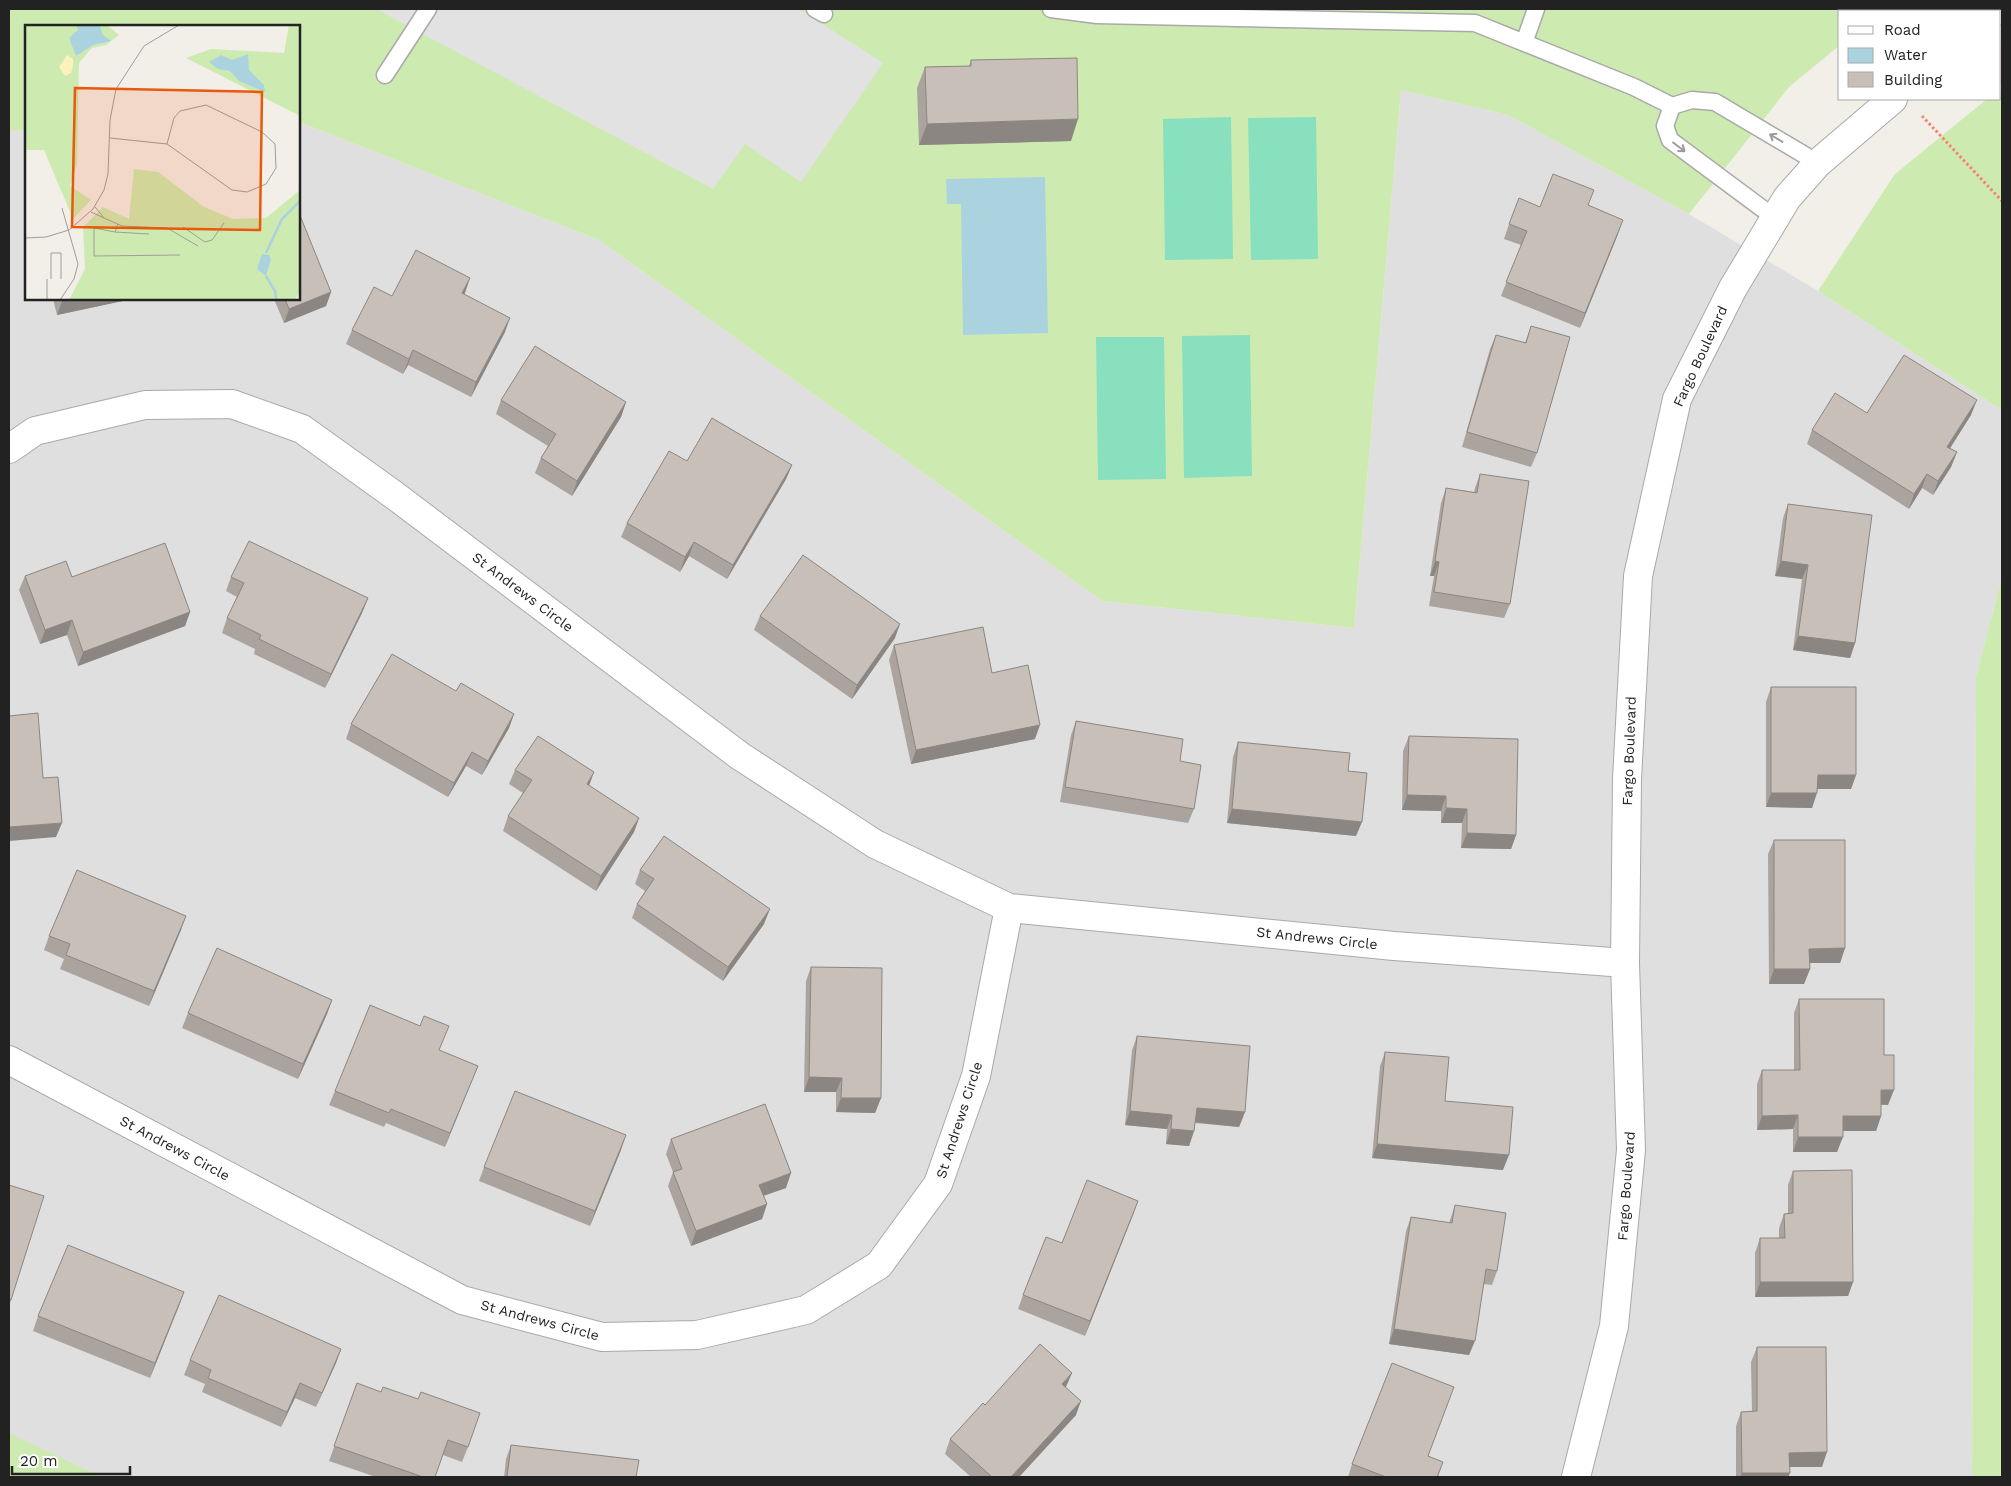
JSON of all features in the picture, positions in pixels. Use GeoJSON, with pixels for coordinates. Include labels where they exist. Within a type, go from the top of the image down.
{"type":"FeatureCollection","features":[{"type":"Feature","properties":{"kind":"street","name":"Fargo Boulevard"},"geometry":{"type":"LineString","coordinates":[[1576,1477],[1614,1326],[1631,1150],[1625,963],[1627,779],[1638,576],[1677,400],[1733,288],[1787,198],[1818,163],[1892,100]]}},
{"type":"Feature","properties":{"kind":"street","name":"St Andrews Circle"},"geometry":{"type":"LineString","coordinates":[[9,449],[35,431],[145,405],[232,404],[302,429],[394,495],[740,756],[875,844],[1009,908],[1394,946],[1625,963]]}},
{"type":"Feature","properties":{"kind":"street","name":"St Andrews Circle"},"geometry":{"type":"LineString","coordinates":[[9,1060],[462,1300],[602,1337],[696,1335],[806,1310],[879,1265],[938,1184],[976,1076],[1009,908]]}},
{"type":"Feature","properties":{"kind":"lane"},"geometry":{"type":"LineString","coordinates":[[385,75],[428,9]]}},
{"type":"Feature","properties":{"kind":"lane"},"geometry":{"type":"LineString","coordinates":[[1051,9],[1098,16],[1476,23],[1634,87],[1672,106],[1692,100],[1715,102],[1818,163]]}},
{"type":"Feature","properties":{"kind":"lane"},"geometry":{"type":"LineString","coordinates":[[1524,43],[1536,9]]}},
{"type":"Feature","properties":{"kind":"lane"},"geometry":{"type":"LineString","coordinates":[[1672,106],[1665,126],[1670,140],[1775,218]]}},
{"type":"Feature","properties":{"kind":"path"},"geometry":{"type":"LineString","coordinates":[[1922,116],[2002,200]]}},
{"type":"Feature","properties":{"kind":"shaded area"},"geometry":{"type":"Polygon","coordinates":[[[376,9],[799,9],[883,63],[801,182],[745,144],[713,189],[376,9]]]}},
{"type":"Feature","properties":{"kind":"shaded area"},"geometry":{"type":"Polygon","coordinates":[[[2002,39],[2002,90],[2001,87],[2002,39]]]}},
{"type":"Feature","properties":{"kind":"shaded area"},"geometry":{"type":"Polygon","coordinates":[[[1401,90],[1508,115],[1689,214],[1818,291],[2002,410],[2002,577],[1976,676],[1972,1477],[90,1477],[9,1438],[9,131],[25,130],[25,300],[300,300],[300,122],[599,240],[1102,601],[1354,628],[1401,90]]]}},
{"type":"Feature","properties":{"kind":"green space"},"geometry":{"type":"Polygon","coordinates":[[[9,9],[1883,9],[1838,10],[1838,47],[1789,87],[1689,214],[1508,115],[1401,90],[1354,628],[1102,601],[599,240],[300,122],[300,25],[25,25],[25,130],[9,131],[9,9]]]}},
{"type":"Feature","properties":{"kind":"green space"},"geometry":{"type":"Polygon","coordinates":[[[2001,87],[2002,410],[1818,291],[1895,174],[1986,100],[2001,100],[2001,87]]]}},
{"type":"Feature","properties":{"kind":"green space"},"geometry":{"type":"Polygon","coordinates":[[[1231,117],[1233,259],[1165,260],[1163,119],[1231,117]]]}},
{"type":"Feature","properties":{"kind":"green space"},"geometry":{"type":"Polygon","coordinates":[[[1316,117],[1318,259],[1251,260],[1248,118],[1316,117]]]}},
{"type":"Feature","properties":{"kind":"green space"},"geometry":{"type":"Polygon","coordinates":[[[1250,335],[1252,476],[1184,478],[1182,336],[1250,335]]]}},
{"type":"Feature","properties":{"kind":"green space"},"geometry":{"type":"Polygon","coordinates":[[[1096,337],[1164,337],[1166,479],[1098,480],[1096,337]]]}},
{"type":"Feature","properties":{"kind":"green space"},"geometry":{"type":"Polygon","coordinates":[[[2002,577],[2002,1477],[1972,1477],[1976,676],[2002,577]]]}},
{"type":"Feature","properties":{"kind":"green space"},"geometry":{"type":"Polygon","coordinates":[[[9,1433],[101,1477],[9,1477],[9,1433]]]}},
{"type":"Feature","properties":{"kind":"water"},"geometry":{"type":"Polygon","coordinates":[[[1045,177],[1048,333],[963,335],[961,204],[947,204],[946,179],[1045,177]]]}},
{"type":"Feature","properties":{"kind":"building"},"geometry":{"type":"Polygon","coordinates":[[[1077,58],[1078,119],[927,124],[925,67],[971,66],[971,60],[1077,58]]]}},
{"type":"Feature","properties":{"kind":"building"},"geometry":{"type":"Polygon","coordinates":[[[1553,174],[1594,190],[1588,205],[1623,220],[1585,313],[1506,282],[1527,231],[1509,224],[1519,198],[1540,207],[1553,174]]]}},
{"type":"Feature","properties":{"kind":"building"},"geometry":{"type":"Polygon","coordinates":[[[300,215],[331,292],[289,309],[285,300],[300,300],[300,215]]]}},
{"type":"Feature","properties":{"kind":"building"},"geometry":{"type":"Polygon","coordinates":[[[416,250],[470,278],[462,293],[510,318],[476,382],[413,350],[409,359],[352,330],[374,287],[392,296],[416,250]]]}},
{"type":"Feature","properties":{"kind":"building"},"geometry":{"type":"Polygon","coordinates":[[[1531,326],[1570,337],[1537,453],[1467,432],[1496,335],[1526,343],[1531,326]]]}},
{"type":"Feature","properties":{"kind":"building"},"geometry":{"type":"Polygon","coordinates":[[[535,346],[626,402],[577,481],[541,458],[556,434],[501,400],[535,346]]]}},
{"type":"Feature","properties":{"kind":"building"},"geometry":{"type":"Polygon","coordinates":[[[1904,355],[1977,400],[1947,447],[1957,452],[1938,481],[1927,474],[1914,494],[1812,430],[1835,393],[1867,413],[1904,355]]]}},
{"type":"Feature","properties":{"kind":"building"},"geometry":{"type":"Polygon","coordinates":[[[712,418],[792,465],[733,565],[694,542],[685,557],[627,523],[669,451],[687,461],[712,418]]]}},
{"type":"Feature","properties":{"kind":"building"},"geometry":{"type":"Polygon","coordinates":[[[1480,474],[1529,481],[1510,604],[1434,592],[1439,562],[1435,561],[1446,488],[1477,493],[1480,474]]]}},
{"type":"Feature","properties":{"kind":"building"},"geometry":{"type":"Polygon","coordinates":[[[1788,504],[1872,515],[1855,643],[1798,636],[1808,565],[1781,561],[1788,504]]]}},
{"type":"Feature","properties":{"kind":"building"},"geometry":{"type":"Polygon","coordinates":[[[249,541],[368,598],[331,674],[259,639],[261,635],[227,618],[244,583],[231,577],[249,541]]]}},
{"type":"Feature","properties":{"kind":"building"},"geometry":{"type":"Polygon","coordinates":[[[165,543],[190,612],[83,652],[72,620],[45,630],[25,576],[66,561],[72,577],[165,543]]]}},
{"type":"Feature","properties":{"kind":"building"},"geometry":{"type":"Polygon","coordinates":[[[803,555],[900,624],[857,685],[760,616],[803,555]]]}},
{"type":"Feature","properties":{"kind":"building"},"geometry":{"type":"Polygon","coordinates":[[[983,627],[992,673],[1028,665],[1040,725],[916,750],[894,645],[983,627]]]}},
{"type":"Feature","properties":{"kind":"building"},"geometry":{"type":"Polygon","coordinates":[[[392,654],[456,691],[461,683],[514,714],[488,761],[472,752],[454,783],[351,724],[392,654]]]}},
{"type":"Feature","properties":{"kind":"building"},"geometry":{"type":"Polygon","coordinates":[[[1771,687],[1856,687],[1856,775],[1818,775],[1817,793],[1771,793],[1771,687]]]}},
{"type":"Feature","properties":{"kind":"building"},"geometry":{"type":"Polygon","coordinates":[[[38,713],[43,778],[58,777],[62,823],[9,827],[9,716],[38,713]]]}},
{"type":"Feature","properties":{"kind":"building"},"geometry":{"type":"Polygon","coordinates":[[[1076,721],[1183,739],[1180,761],[1201,765],[1194,809],[1065,787],[1076,721]]]}},
{"type":"Feature","properties":{"kind":"building"},"geometry":{"type":"Polygon","coordinates":[[[538,736],[594,772],[587,784],[639,818],[601,876],[508,816],[532,780],[515,770],[538,736]]]}},
{"type":"Feature","properties":{"kind":"building"},"geometry":{"type":"Polygon","coordinates":[[[1409,736],[1518,739],[1516,835],[1467,833],[1467,809],[1446,808],[1446,796],[1407,795],[1409,736]]]}},
{"type":"Feature","properties":{"kind":"building"},"geometry":{"type":"Polygon","coordinates":[[[1238,742],[1350,753],[1348,771],[1367,773],[1362,822],[1232,809],[1238,742]]]}},
{"type":"Feature","properties":{"kind":"building"},"geometry":{"type":"Polygon","coordinates":[[[664,836],[770,909],[728,967],[637,904],[654,879],[640,870],[664,836]]]}},
{"type":"Feature","properties":{"kind":"building"},"geometry":{"type":"Polygon","coordinates":[[[1774,840],[1845,840],[1845,948],[1809,949],[1810,969],[1774,969],[1774,840]]]}},
{"type":"Feature","properties":{"kind":"building"},"geometry":{"type":"Polygon","coordinates":[[[77,870],[186,916],[154,991],[66,955],[70,944],[49,936],[77,870]]]}},
{"type":"Feature","properties":{"kind":"building"},"geometry":{"type":"Polygon","coordinates":[[[217,948],[332,1000],[303,1064],[188,1013],[217,948]]]}},
{"type":"Feature","properties":{"kind":"building"},"geometry":{"type":"Polygon","coordinates":[[[811,967],[882,968],[881,1098],[841,1098],[842,1078],[809,1077],[811,967]]]}},
{"type":"Feature","properties":{"kind":"building"},"geometry":{"type":"Polygon","coordinates":[[[1799,999],[1884,999],[1884,1055],[1894,1055],[1894,1090],[1881,1090],[1881,1116],[1843,1116],[1843,1137],[1798,1137],[1798,1115],[1762,1116],[1762,1070],[1800,1070],[1799,999]]]}},
{"type":"Feature","properties":{"kind":"building"},"geometry":{"type":"Polygon","coordinates":[[[370,1005],[420,1026],[424,1016],[449,1026],[439,1050],[478,1066],[450,1133],[391,1109],[389,1113],[335,1091],[370,1005]]]}},
{"type":"Feature","properties":{"kind":"building"},"geometry":{"type":"Polygon","coordinates":[[[1137,1036],[1250,1046],[1245,1112],[1197,1108],[1194,1131],[1171,1129],[1172,1115],[1130,1111],[1137,1036]]]}},
{"type":"Feature","properties":{"kind":"building"},"geometry":{"type":"Polygon","coordinates":[[[1385,1052],[1449,1057],[1445,1101],[1513,1107],[1509,1155],[1377,1144],[1385,1052]]]}},
{"type":"Feature","properties":{"kind":"building"},"geometry":{"type":"Polygon","coordinates":[[[515,1091],[626,1135],[595,1211],[484,1167],[515,1091]]]}},
{"type":"Feature","properties":{"kind":"building"},"geometry":{"type":"Polygon","coordinates":[[[765,1104],[791,1173],[759,1185],[767,1204],[696,1231],[673,1172],[682,1169],[671,1139],[765,1104]]]}},
{"type":"Feature","properties":{"kind":"building"},"geometry":{"type":"Polygon","coordinates":[[[1852,1170],[1853,1282],[1760,1282],[1760,1238],[1785,1238],[1784,1214],[1793,1213],[1793,1171],[1852,1170]]]}},
{"type":"Feature","properties":{"kind":"building"},"geometry":{"type":"Polygon","coordinates":[[[1087,1180],[1138,1201],[1090,1321],[1023,1295],[1046,1237],[1062,1243],[1087,1180]]]}},
{"type":"Feature","properties":{"kind":"building"},"geometry":{"type":"Polygon","coordinates":[[[9,1185],[44,1196],[11,1300],[9,1299],[9,1185]]]}},
{"type":"Feature","properties":{"kind":"building"},"geometry":{"type":"Polygon","coordinates":[[[1455,1205],[1506,1213],[1497,1271],[1486,1269],[1475,1341],[1394,1329],[1411,1217],[1452,1223],[1455,1205]]]}},
{"type":"Feature","properties":{"kind":"building"},"geometry":{"type":"Polygon","coordinates":[[[68,1245],[184,1292],[155,1363],[38,1316],[68,1245]]]}},
{"type":"Feature","properties":{"kind":"building"},"geometry":{"type":"Polygon","coordinates":[[[219,1295],[341,1349],[322,1393],[300,1383],[287,1412],[208,1378],[211,1370],[190,1360],[219,1295]]]}},
{"type":"Feature","properties":{"kind":"building"},"geometry":{"type":"Polygon","coordinates":[[[1040,1344],[1072,1373],[1062,1384],[1081,1401],[1011,1477],[992,1477],[950,1439],[983,1403],[985,1405],[1040,1344]]]}},
{"type":"Feature","properties":{"kind":"building"},"geometry":{"type":"Polygon","coordinates":[[[1757,1347],[1826,1347],[1827,1452],[1789,1453],[1790,1473],[1742,1473],[1741,1412],[1757,1411],[1757,1347]]]}},
{"type":"Feature","properties":{"kind":"building"},"geometry":{"type":"Polygon","coordinates":[[[1392,1363],[1454,1387],[1428,1456],[1443,1462],[1437,1477],[1386,1477],[1352,1464],[1392,1363]]]}},
{"type":"Feature","properties":{"kind":"building"},"geometry":{"type":"Polygon","coordinates":[[[357,1383],[381,1392],[383,1387],[418,1399],[421,1392],[480,1413],[468,1447],[448,1440],[435,1477],[423,1477],[334,1446],[357,1383]]]}},
{"type":"Feature","properties":{"kind":"building"},"geometry":{"type":"Polygon","coordinates":[[[511,1445],[639,1460],[636,1477],[507,1477],[511,1445]]]}}]}
